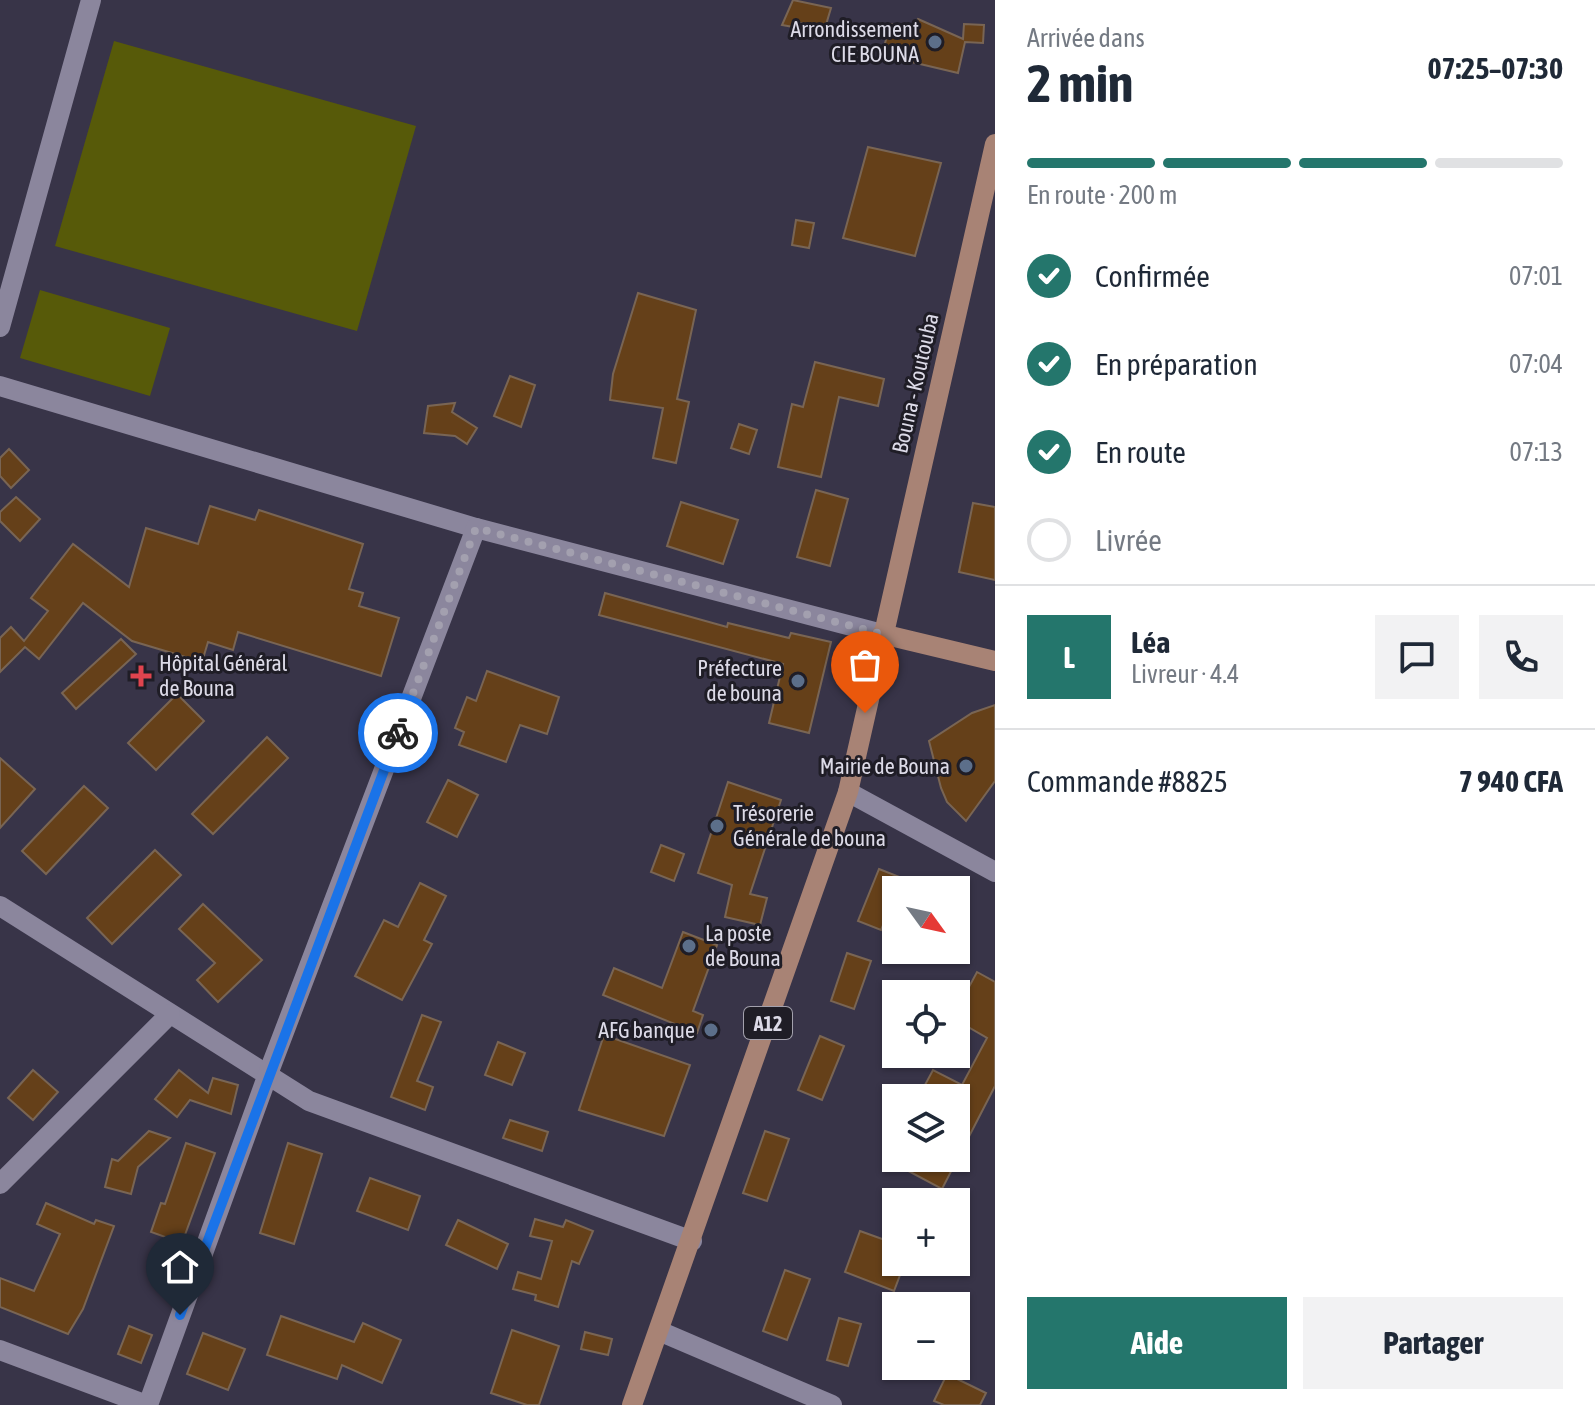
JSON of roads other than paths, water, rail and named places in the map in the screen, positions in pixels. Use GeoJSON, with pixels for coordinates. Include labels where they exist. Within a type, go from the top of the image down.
{"type":"FeatureCollection","features":[{"type":"Feature","properties":{"kind":"main road","name":"Bouna - Koutouba"},"geometry":{"type":"LineString","coordinates":[[882,634],[995,144]]}},
{"type":"Feature","properties":{"kind":"main road"},"geometry":{"type":"LineString","coordinates":[[882,634],[995,661]]}},
{"type":"Feature","properties":{"kind":"main road","name":"A12"},"geometry":{"type":"LineString","coordinates":[[632,1405],[848,792],[882,634]]}},
{"type":"Feature","properties":{"kind":"street"},"geometry":{"type":"LineString","coordinates":[[0,327],[91,0]]}},
{"type":"Feature","properties":{"kind":"street"},"geometry":{"type":"LineString","coordinates":[[0,386],[476,528],[882,634]]}},
{"type":"Feature","properties":{"kind":"street"},"geometry":{"type":"LineString","coordinates":[[0,1350],[147,1405],[268,1074],[476,528]]}},
{"type":"Feature","properties":{"kind":"street"},"geometry":{"type":"LineString","coordinates":[[848,792],[995,872]]}},
{"type":"Feature","properties":{"kind":"street"},"geometry":{"type":"LineString","coordinates":[[0,906],[309,1101],[692,1241]]}},
{"type":"Feature","properties":{"kind":"street"},"geometry":{"type":"LineString","coordinates":[[0,1184],[170,1014]]}},
{"type":"Feature","properties":{"kind":"street"},"geometry":{"type":"LineString","coordinates":[[659,1331],[832,1405]]}},
{"type":"Feature","properties":{"kind":"place","name":"Arrondissement CIE BOUNA"},"geometry":{"type":"Point","coordinates":[935,42]}},
{"type":"Feature","properties":{"kind":"place","name":"Hôpital Général de Bouna"},"geometry":{"type":"Point","coordinates":[141,676]}},
{"type":"Feature","properties":{"kind":"place","name":"Préfecture de bouna"},"geometry":{"type":"Point","coordinates":[798,681]}},
{"type":"Feature","properties":{"kind":"place","name":"Mairie de Bouna"},"geometry":{"type":"Point","coordinates":[966,766]}},
{"type":"Feature","properties":{"kind":"place","name":"Trésorerie Générale de bouna"},"geometry":{"type":"Point","coordinates":[717,826]}},
{"type":"Feature","properties":{"kind":"place","name":"La poste de Bouna"},"geometry":{"type":"Point","coordinates":[689,946]}},
{"type":"Feature","properties":{"kind":"place","name":"AFG banque"},"geometry":{"type":"Point","coordinates":[711,1030]}}]}
